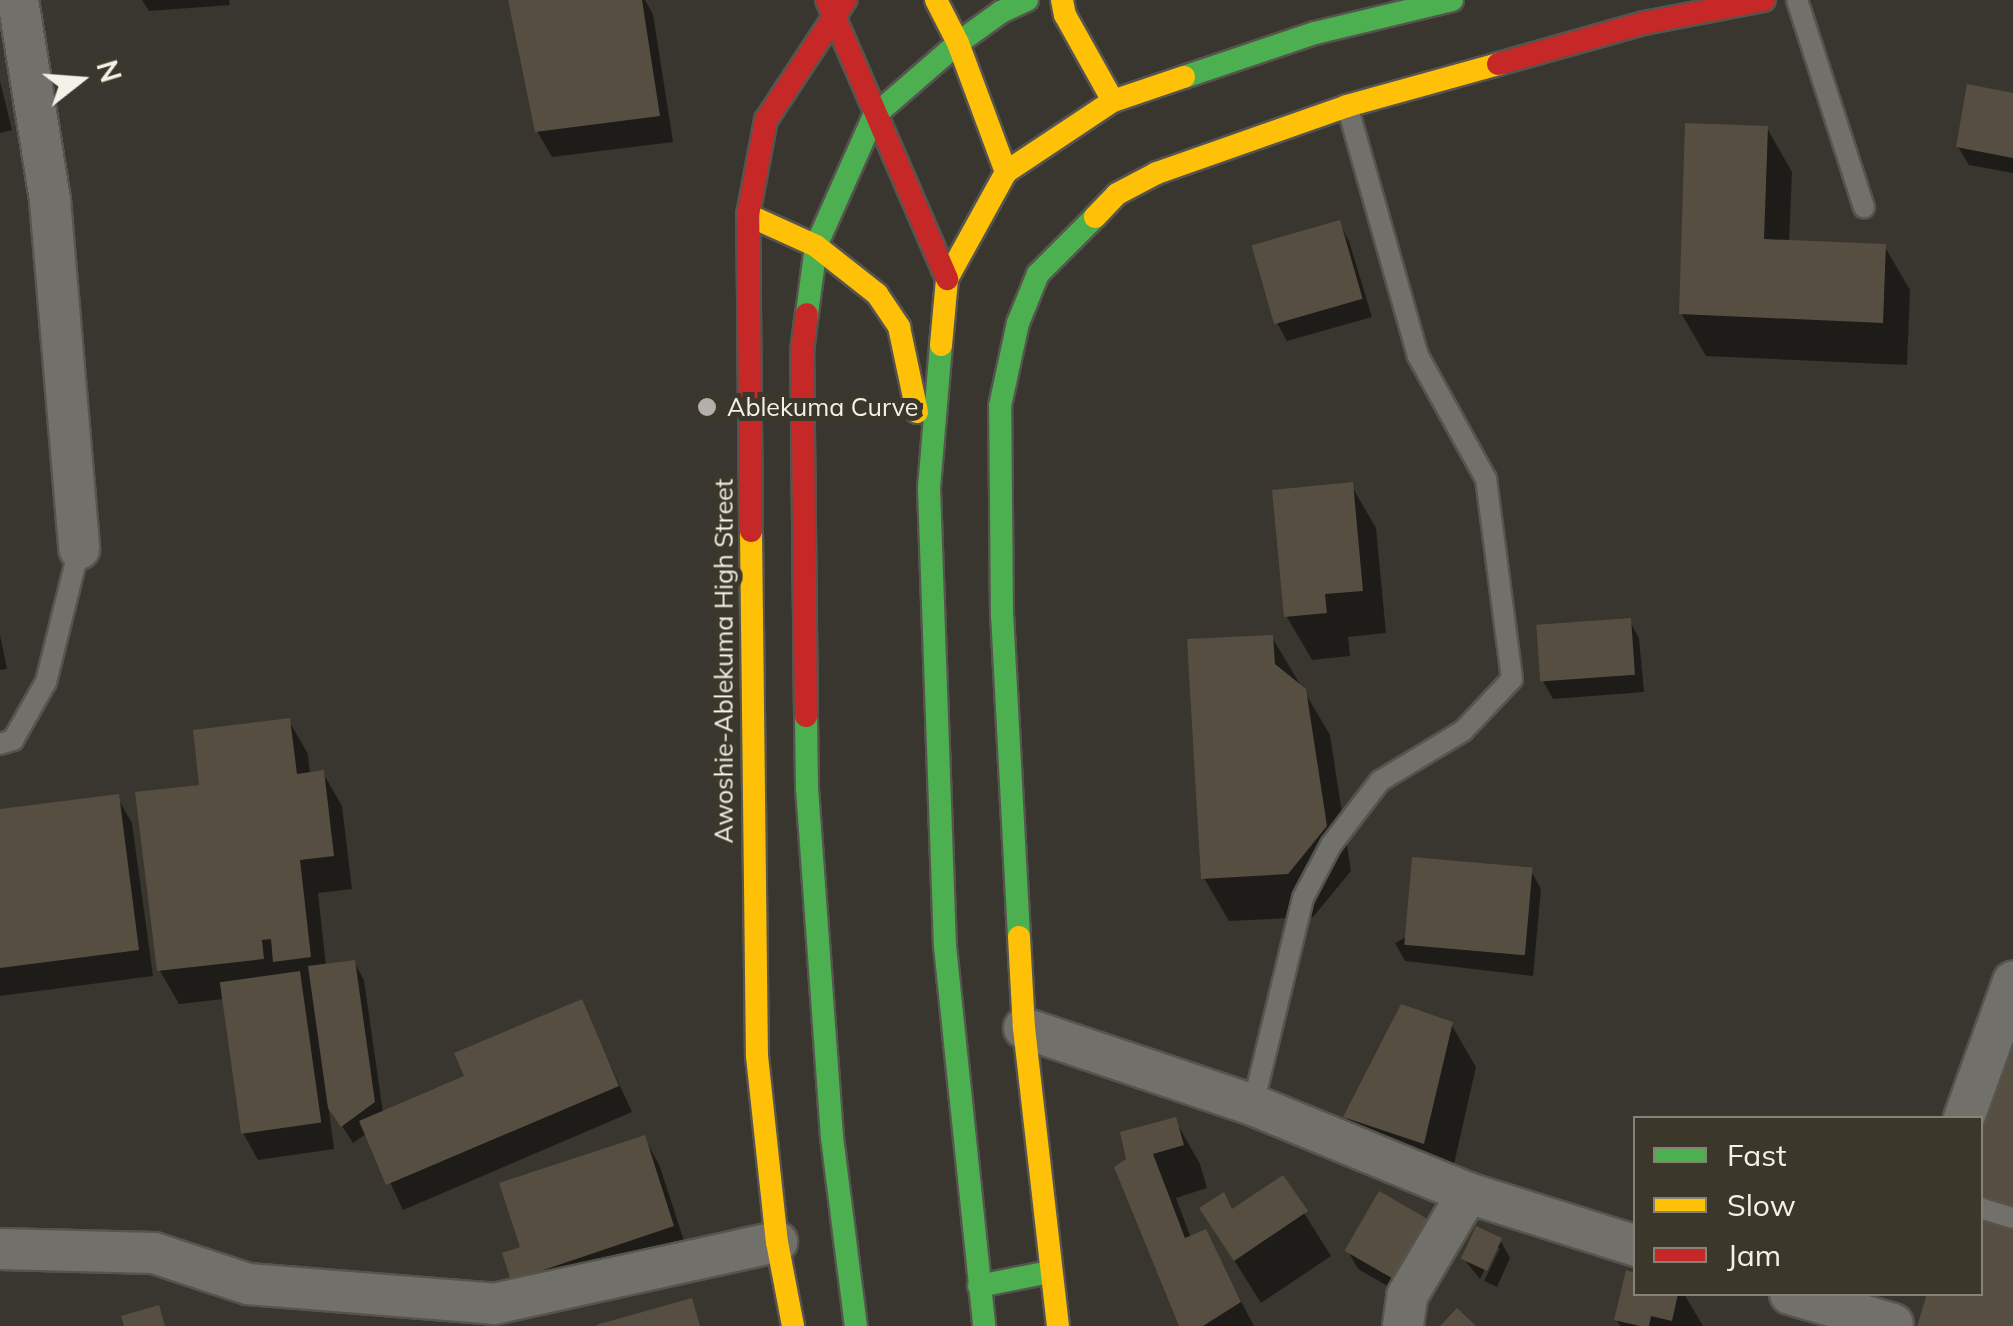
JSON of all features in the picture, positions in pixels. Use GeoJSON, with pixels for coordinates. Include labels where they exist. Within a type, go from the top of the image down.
{"type":"FeatureCollection","features":[{"type":"Feature","properties":{"kind":"street"},"geometry":{"type":"LineString","coordinates":[[18,0],[50,200],[79,549]]}},
{"type":"Feature","properties":{"kind":"street"},"geometry":{"type":"LineString","coordinates":[[936,0],[958,43],[1006,172]]}},
{"type":"Feature","properties":{"kind":"street"},"geometry":{"type":"LineString","coordinates":[[856,1326],[832,1138],[807,788],[802,352],[816,246],[874,116],[958,43],[1001,12],[1027,0]]}},
{"type":"Feature","properties":{"kind":"street"},"geometry":{"type":"LineString","coordinates":[[1062,0],[1065,15],[1114,101]]}},
{"type":"Feature","properties":{"kind":"street"},"geometry":{"type":"LineString","coordinates":[[984,1326],[944,946],[929,489],[947,280],[1006,172],[1114,101],[1315,34],[1452,0]]}},
{"type":"Feature","properties":{"kind":"street"},"geometry":{"type":"LineString","coordinates":[[1058,1326],[1024,1028],[1002,618],[1000,406],[1018,323],[1038,274],[1085,222],[1117,194],[1144,180],[1347,106],[1644,23],[1764,0]]}},
{"type":"Feature","properties":{"kind":"street"},"geometry":{"type":"LineString","coordinates":[[835,5],[874,116],[947,280]]}},
{"type":"Feature","properties":{"kind":"street","name":"Awoshie-Ablekuma High Street"},"geometry":{"type":"LineString","coordinates":[[793,1326],[778,1242],[757,1056],[748,215],[766,120],[835,5]]}},
{"type":"Feature","properties":{"kind":"street"},"geometry":{"type":"LineString","coordinates":[[748,215],[816,246],[877,294],[899,327],[909,362],[929,489]]}},
{"type":"Feature","properties":{"kind":"street"},"geometry":{"type":"LineString","coordinates":[[1965,1116],[2013,982]]}},
{"type":"Feature","properties":{"kind":"street"},"geometry":{"type":"LineString","coordinates":[[1024,1028],[1253,1105],[1468,1193],[1633,1245]]}},
{"type":"Feature","properties":{"kind":"street"},"geometry":{"type":"LineString","coordinates":[[1402,1326],[1407,1296],[1468,1193]]}},
{"type":"Feature","properties":{"kind":"street"},"geometry":{"type":"LineString","coordinates":[[0,1249],[154,1253],[248,1284],[494,1304],[778,1242]]}},
{"type":"Feature","properties":{"kind":"street"},"geometry":{"type":"LineString","coordinates":[[979,1286],[1050,1272]]}},
{"type":"Feature","properties":{"kind":"street"},"geometry":{"type":"LineString","coordinates":[[1801,1296],[1896,1314]]}},
{"type":"Feature","properties":{"kind":"lane"},"geometry":{"type":"LineString","coordinates":[[1797,0],[1864,208]]}},
{"type":"Feature","properties":{"kind":"lane"},"geometry":{"type":"LineString","coordinates":[[1253,1105],[1303,898],[1331,845],[1380,780],[1463,731],[1512,679],[1486,479],[1418,356],[1347,106]]}},
{"type":"Feature","properties":{"kind":"lane"},"geometry":{"type":"LineString","coordinates":[[0,744],[12,740],[46,682],[79,549]]}},
{"type":"Feature","properties":{"kind":"lane"},"geometry":{"type":"LineString","coordinates":[[1983,1209],[2013,1218]]}},
{"type":"Feature","properties":{"kind":"building"},"geometry":{"type":"Polygon","coordinates":[[[508,0],[642,0],[660,116],[535,132],[508,0]]]}},
{"type":"Feature","properties":{"kind":"building"},"geometry":{"type":"Polygon","coordinates":[[[1967,84],[2013,93],[2013,158],[1956,147],[1967,84]]]}},
{"type":"Feature","properties":{"kind":"building"},"geometry":{"type":"Polygon","coordinates":[[[1685,123],[1768,126],[1764,239],[1886,244],[1883,323],[1679,314],[1685,123]]]}},
{"type":"Feature","properties":{"kind":"building"},"geometry":{"type":"Polygon","coordinates":[[[1340,220],[1363,299],[1274,324],[1252,245],[1340,220]]]}},
{"type":"Feature","properties":{"kind":"building"},"geometry":{"type":"Polygon","coordinates":[[[1353,482],[1363,591],[1325,594],[1327,613],[1284,617],[1272,490],[1353,482]]]}},
{"type":"Feature","properties":{"kind":"building"},"geometry":{"type":"Polygon","coordinates":[[[1631,618],[1635,675],[1540,681],[1536,625],[1631,618]]]}},
{"type":"Feature","properties":{"kind":"building"},"geometry":{"type":"Polygon","coordinates":[[[1273,635],[1275,664],[1306,689],[1327,826],[1288,874],[1201,879],[1187,639],[1273,635]]]}},
{"type":"Feature","properties":{"kind":"building"},"geometry":{"type":"Polygon","coordinates":[[[290,718],[297,774],[324,770],[334,856],[300,860],[311,957],[273,962],[271,939],[262,940],[264,959],[157,971],[135,792],[199,785],[193,730],[290,718]]]}},
{"type":"Feature","properties":{"kind":"building"},"geometry":{"type":"Polygon","coordinates":[[[119,794],[139,950],[0,968],[0,809],[119,794]]]}},
{"type":"Feature","properties":{"kind":"building"},"geometry":{"type":"Polygon","coordinates":[[[1412,857],[1533,868],[1525,955],[1404,945],[1412,857]]]}},
{"type":"Feature","properties":{"kind":"building"},"geometry":{"type":"Polygon","coordinates":[[[355,960],[375,1102],[341,1127],[328,1108],[308,966],[355,960]]]}},
{"type":"Feature","properties":{"kind":"building"},"geometry":{"type":"Polygon","coordinates":[[[300,971],[321,1123],[241,1134],[220,982],[300,971]]]}},
{"type":"Feature","properties":{"kind":"building"},"geometry":{"type":"Polygon","coordinates":[[[582,999],[619,1086],[386,1185],[359,1121],[464,1076],[454,1053],[582,999]]]}},
{"type":"Feature","properties":{"kind":"building"},"geometry":{"type":"Polygon","coordinates":[[[1401,1004],[1453,1022],[1424,1144],[1343,1117],[1401,1004]]]}},
{"type":"Feature","properties":{"kind":"building"},"geometry":{"type":"Polygon","coordinates":[[[2013,1021],[2013,1326],[1917,1326],[1926,1296],[1983,1296],[1982,1116],[2013,1021]]]}},
{"type":"Feature","properties":{"kind":"building"},"geometry":{"type":"Polygon","coordinates":[[[1176,1117],[1184,1145],[1153,1154],[1185,1238],[1206,1229],[1241,1302],[1203,1326],[1179,1326],[1114,1167],[1126,1159],[1120,1132],[1176,1117]]]}},
{"type":"Feature","properties":{"kind":"building"},"geometry":{"type":"Polygon","coordinates":[[[645,1135],[674,1226],[511,1281],[502,1253],[520,1247],[499,1183],[645,1135]]]}},
{"type":"Feature","properties":{"kind":"building"},"geometry":{"type":"Polygon","coordinates":[[[1283,1175],[1308,1211],[1234,1261],[1199,1208],[1224,1192],[1232,1209],[1283,1175]]]}},
{"type":"Feature","properties":{"kind":"building"},"geometry":{"type":"Polygon","coordinates":[[[1379,1191],[1431,1221],[1396,1281],[1344,1251],[1379,1191]]]}},
{"type":"Feature","properties":{"kind":"building"},"geometry":{"type":"Polygon","coordinates":[[[1476,1226],[1502,1238],[1487,1271],[1461,1259],[1476,1226]]]}},
{"type":"Feature","properties":{"kind":"building"},"geometry":{"type":"Polygon","coordinates":[[[1626,1270],[1633,1272],[1633,1296],[1678,1296],[1672,1321],[1651,1316],[1649,1326],[1640,1326],[1614,1320],[1626,1270]]]}},
{"type":"Feature","properties":{"kind":"building"},"geometry":{"type":"Polygon","coordinates":[[[692,1298],[700,1326],[596,1325],[692,1298]]]}},
{"type":"Feature","properties":{"kind":"building"},"geometry":{"type":"Polygon","coordinates":[[[159,1305],[165,1326],[124,1326],[121,1316],[159,1305]]]}},
{"type":"Feature","properties":{"kind":"building"},"geometry":{"type":"Polygon","coordinates":[[[1457,1308],[1476,1326],[1440,1326],[1457,1308]]]}},
{"type":"Feature","properties":{"kind":"traffic: fast"},"geometry":{"type":"LineString","coordinates":[[807,314],[816,246],[874,116],[958,43],[1001,12],[1027,0]]}},
{"type":"Feature","properties":{"kind":"traffic: fast"},"geometry":{"type":"LineString","coordinates":[[1184,77],[1315,33],[1452,0]]}},
{"type":"Feature","properties":{"kind":"traffic: fast"},"geometry":{"type":"LineString","coordinates":[[1019,937],[1002,617],[1000,406],[1018,323],[1038,274],[1095,217]]}},
{"type":"Feature","properties":{"kind":"traffic: fast"},"geometry":{"type":"LineString","coordinates":[[941,345],[929,489],[945,946],[984,1326]]}},
{"type":"Feature","properties":{"kind":"traffic: fast"},"geometry":{"type":"LineString","coordinates":[[806,716],[807,788],[832,1137],[856,1326]]}},
{"type":"Feature","properties":{"kind":"traffic: fast"},"geometry":{"type":"LineString","coordinates":[[979,1286],[1049,1272]]}},
{"type":"Feature","properties":{"kind":"traffic: slow"},"geometry":{"type":"LineString","coordinates":[[936,0],[958,43],[1006,172]]}},
{"type":"Feature","properties":{"kind":"traffic: slow"},"geometry":{"type":"LineString","coordinates":[[1062,0],[1065,15],[1113,101]]}},
{"type":"Feature","properties":{"kind":"traffic: slow"},"geometry":{"type":"LineString","coordinates":[[1095,217],[1117,194],[1157,173],[1347,106],[1498,64]]}},
{"type":"Feature","properties":{"kind":"traffic: slow"},"geometry":{"type":"LineString","coordinates":[[941,345],[947,279],[1006,172],[1113,101],[1184,77]]}},
{"type":"Feature","properties":{"kind":"traffic: slow"},"geometry":{"type":"LineString","coordinates":[[748,215],[816,246],[877,294],[899,327],[917,412]]}},
{"type":"Feature","properties":{"kind":"traffic: slow"},"geometry":{"type":"LineString","coordinates":[[751,531],[757,1056],[777,1242],[793,1326]]}},
{"type":"Feature","properties":{"kind":"traffic: slow"},"geometry":{"type":"LineString","coordinates":[[1019,937],[1024,1028],[1058,1326]]}},
{"type":"Feature","properties":{"kind":"traffic: jam"},"geometry":{"type":"LineString","coordinates":[[827,0],[947,279]]}},
{"type":"Feature","properties":{"kind":"traffic: jam"},"geometry":{"type":"LineString","coordinates":[[751,531],[748,215],[766,120],[845,0]]}},
{"type":"Feature","properties":{"kind":"traffic: jam"},"geometry":{"type":"LineString","coordinates":[[1498,64],[1644,23],[1764,0]]}},
{"type":"Feature","properties":{"kind":"traffic: jam"},"geometry":{"type":"LineString","coordinates":[[806,716],[802,352],[807,314]]}},
{"type":"Feature","properties":{"kind":"place","name":"Ablekuma Curve"},"geometry":{"type":"Point","coordinates":[707,407]}}]}
